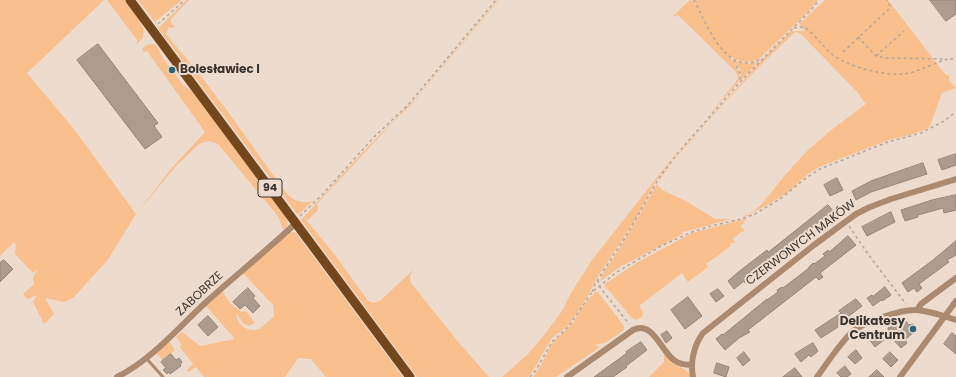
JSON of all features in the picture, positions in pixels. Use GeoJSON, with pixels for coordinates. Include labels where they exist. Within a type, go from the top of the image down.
{"type":"FeatureCollection","features":[{"type":"Feature","properties":{"kind":"main road","name":"94"},"geometry":{"type":"LineString","coordinates":[[130,0],[410,377]]}},
{"type":"Feature","properties":{"kind":"street","name":"CZERWONYCH MAKÓW"},"geometry":{"type":"LineString","coordinates":[[693,377],[692,365],[696,345],[703,333],[722,316],[848,220],[870,206],[956,179]]}},
{"type":"Feature","properties":{"kind":"street","name":"ZABOBRZE"},"geometry":{"type":"LineString","coordinates":[[117,377],[146,358],[295,222]]}},
{"type":"Feature","properties":{"kind":"street"},"geometry":{"type":"LineString","coordinates":[[914,310],[956,278]]}},
{"type":"Feature","properties":{"kind":"street"},"geometry":{"type":"LineString","coordinates":[[900,377],[956,301]]}},
{"type":"Feature","properties":{"kind":"street"},"geometry":{"type":"LineString","coordinates":[[817,377],[842,342],[852,332],[879,318],[914,310],[956,320]]}},
{"type":"Feature","properties":{"kind":"street"},"geometry":{"type":"LineString","coordinates":[[567,377],[634,330],[641,328],[646,329],[672,359],[682,364],[692,365]]}},
{"type":"Feature","properties":{"kind":"lane"},"geometry":{"type":"LineString","coordinates":[[146,358],[164,377]]}},
{"type":"Feature","properties":{"kind":"path"},"geometry":{"type":"LineString","coordinates":[[152,29],[185,0]]}},
{"type":"Feature","properties":{"kind":"path"},"geometry":{"type":"LineString","coordinates":[[295,222],[322,195],[379,132],[408,105],[496,0]]}},
{"type":"Feature","properties":{"kind":"path"},"geometry":{"type":"LineString","coordinates":[[694,0],[712,37],[733,59],[740,74],[740,82]]}},
{"type":"Feature","properties":{"kind":"path"},"geometry":{"type":"LineString","coordinates":[[530,377],[536,370],[552,342],[569,326],[592,292],[666,168],[740,82],[820,0]]}},
{"type":"Feature","properties":{"kind":"path"},"geometry":{"type":"LineString","coordinates":[[843,52],[889,9],[890,6],[887,0]]}},
{"type":"Feature","properties":{"kind":"path"},"geometry":{"type":"LineString","coordinates":[[791,30],[797,27],[804,27],[809,30],[832,54],[840,59],[849,64],[880,72],[895,74],[910,73],[934,63],[956,58]]}},
{"type":"Feature","properties":{"kind":"path"},"geometry":{"type":"LineString","coordinates":[[876,56],[904,31]]}},
{"type":"Feature","properties":{"kind":"path"},"geometry":{"type":"LineString","coordinates":[[858,37],[876,56],[885,58],[949,59]]}},
{"type":"Feature","properties":{"kind":"path"},"geometry":{"type":"LineString","coordinates":[[733,59],[747,63],[755,62],[763,58]]}},
{"type":"Feature","properties":{"kind":"path"},"geometry":{"type":"LineString","coordinates":[[592,292],[617,272],[661,246],[692,232],[755,214],[780,200],[820,168],[888,142],[921,133],[944,121],[956,112]]}},
{"type":"Feature","properties":{"kind":"path"},"geometry":{"type":"LineString","coordinates":[[848,220],[850,223],[848,225],[868,254],[914,310]]}},
{"type":"Feature","properties":{"kind":"path"},"geometry":{"type":"LineString","coordinates":[[599,278],[599,286],[634,330]]}},
{"type":"Feature","properties":{"kind":"shaded area"},"geometry":{"type":"Polygon","coordinates":[[[0,0],[104,0],[27,73],[74,129],[136,214],[107,261],[73,298],[64,302],[45,298],[54,314],[44,324],[33,302],[37,295],[27,299],[23,294],[34,284],[33,278],[38,268],[33,273],[15,254],[16,245],[14,242],[0,256],[0,0]]]}},
{"type":"Feature","properties":{"kind":"shaded area"},"geometry":{"type":"Polygon","coordinates":[[[107,0],[125,0],[135,12],[141,22],[144,32],[143,37],[137,44],[137,40],[107,0]]]}},
{"type":"Feature","properties":{"kind":"shaded area"},"geometry":{"type":"Polygon","coordinates":[[[138,0],[182,0],[155,22],[138,0]]]}},
{"type":"Feature","properties":{"kind":"shaded area"},"geometry":{"type":"Polygon","coordinates":[[[187,0],[189,0],[171,19],[171,23],[175,27],[169,27],[166,34],[201,76],[286,193],[300,202],[307,202],[315,199],[298,215],[158,28],[187,0]]]}},
{"type":"Feature","properties":{"kind":"shaded area"},"geometry":{"type":"Polygon","coordinates":[[[498,0],[409,107],[393,122],[317,204],[318,210],[307,221],[335,255],[368,301],[373,303],[380,301],[413,270],[410,276],[411,283],[459,343],[489,377],[417,377],[301,220],[362,153],[415,99],[498,0]]]}},
{"type":"Feature","properties":{"kind":"shaded area"},"geometry":{"type":"Polygon","coordinates":[[[690,0],[693,0],[708,30],[694,0],[818,0],[808,12],[759,59],[746,62],[735,59],[727,54],[738,69],[739,81],[708,116],[738,78],[736,72],[678,15],[672,17],[690,0]]]}},
{"type":"Feature","properties":{"kind":"shaded area"},"geometry":{"type":"Polygon","coordinates":[[[825,0],[888,0],[945,74],[949,76],[949,80],[956,88],[942,93],[930,126],[927,129],[889,140],[819,167],[808,174],[788,192],[769,204],[740,218],[752,212],[761,205],[807,151],[830,131],[866,104],[857,92],[801,34],[796,32],[738,89],[671,163],[758,64],[791,31],[805,31],[799,24],[825,0]]]}},
{"type":"Feature","properties":{"kind":"shaded area"},"geometry":{"type":"Polygon","coordinates":[[[153,44],[157,46],[162,57],[183,85],[194,93],[287,219],[288,224],[284,230],[277,215],[218,144],[210,142],[205,142],[198,145],[176,166],[136,214],[171,169],[205,132],[147,51],[144,52],[142,49],[147,45],[153,44]]]}},
{"type":"Feature","properties":{"kind":"shaded area"},"geometry":{"type":"Polygon","coordinates":[[[735,61],[747,64],[759,61],[741,80],[740,70],[735,61]]]}},
{"type":"Feature","properties":{"kind":"shaded area"},"geometry":{"type":"Polygon","coordinates":[[[680,148],[655,182],[637,217],[595,281],[588,296],[569,325],[552,338],[528,377],[502,377],[528,354],[545,334],[562,311],[571,293],[592,260],[680,148]]]}},
{"type":"Feature","properties":{"kind":"shaded area"},"geometry":{"type":"Polygon","coordinates":[[[659,181],[658,185],[662,190],[686,201],[715,219],[732,219],[682,232],[683,234],[620,267],[601,281],[601,276],[622,244],[659,181]]]}},
{"type":"Feature","properties":{"kind":"shaded area"},"geometry":{"type":"Polygon","coordinates":[[[748,218],[743,222],[744,224],[742,224],[741,227],[745,231],[742,231],[733,238],[735,242],[730,244],[731,246],[706,264],[708,267],[688,282],[682,273],[639,306],[643,312],[642,317],[636,320],[632,318],[605,286],[605,284],[638,262],[692,233],[748,218]]]}},
{"type":"Feature","properties":{"kind":"shaded area"},"geometry":{"type":"Polygon","coordinates":[[[294,232],[403,377],[326,377],[311,359],[298,358],[285,377],[204,377],[196,367],[188,372],[187,370],[193,364],[180,347],[182,345],[176,337],[182,332],[200,346],[235,339],[206,306],[222,291],[231,304],[242,312],[246,311],[255,323],[248,326],[243,323],[236,313],[238,321],[246,329],[259,329],[274,316],[273,305],[245,275],[241,274],[288,233],[294,232]]]}},
{"type":"Feature","properties":{"kind":"shaded area"},"geometry":{"type":"Polygon","coordinates":[[[595,292],[598,292],[624,326],[624,330],[605,343],[594,345],[600,347],[556,377],[533,377],[552,343],[573,323],[582,307],[595,292]]]}},
{"type":"Feature","properties":{"kind":"shaded area"},"geometry":{"type":"Polygon","coordinates":[[[169,341],[175,350],[163,360],[156,353],[169,341]]]}},
{"type":"Feature","properties":{"kind":"shaded area"},"geometry":{"type":"Polygon","coordinates":[[[664,353],[673,363],[683,368],[691,377],[649,377],[664,362],[664,353]]]}},
{"type":"Feature","properties":{"kind":"building"},"geometry":{"type":"Polygon","coordinates":[[[930,0],[956,0],[956,14],[946,21],[930,0]]]}},
{"type":"Feature","properties":{"kind":"building"},"geometry":{"type":"Polygon","coordinates":[[[98,44],[158,123],[154,126],[162,137],[145,149],[77,60],[98,44]]]}},
{"type":"Feature","properties":{"kind":"building"},"geometry":{"type":"Polygon","coordinates":[[[956,154],[956,165],[942,170],[938,160],[956,154]]]}},
{"type":"Feature","properties":{"kind":"building"},"geometry":{"type":"Polygon","coordinates":[[[923,163],[927,174],[871,192],[856,200],[852,191],[871,181],[923,163]]]}},
{"type":"Feature","properties":{"kind":"building"},"geometry":{"type":"Polygon","coordinates":[[[837,178],[843,190],[830,196],[824,185],[837,178]]]}},
{"type":"Feature","properties":{"kind":"building"},"geometry":{"type":"Polygon","coordinates":[[[956,195],[956,210],[944,213],[943,208],[918,215],[918,217],[905,221],[901,210],[932,200],[956,195]]]}},
{"type":"Feature","properties":{"kind":"building"},"geometry":{"type":"Polygon","coordinates":[[[828,205],[835,213],[827,219],[825,217],[788,250],[780,256],[778,253],[754,272],[756,273],[745,283],[744,281],[734,289],[728,281],[828,205]]]}},
{"type":"Feature","properties":{"kind":"building"},"geometry":{"type":"Polygon","coordinates":[[[891,212],[895,222],[867,236],[862,227],[891,212]]]}},
{"type":"Feature","properties":{"kind":"building"},"geometry":{"type":"Polygon","coordinates":[[[848,236],[856,245],[820,273],[823,277],[819,280],[816,277],[748,330],[750,332],[739,338],[725,350],[716,339],[778,292],[777,290],[782,287],[783,288],[809,268],[813,263],[814,264],[825,256],[823,254],[828,250],[829,252],[848,236]]]}},
{"type":"Feature","properties":{"kind":"building"},"geometry":{"type":"Polygon","coordinates":[[[956,241],[956,255],[947,260],[949,262],[919,284],[922,288],[917,292],[914,288],[908,292],[902,283],[956,241]]]}},
{"type":"Feature","properties":{"kind":"building"},"geometry":{"type":"Polygon","coordinates":[[[4,260],[13,269],[0,282],[0,263],[4,260]]]}},
{"type":"Feature","properties":{"kind":"building"},"geometry":{"type":"Polygon","coordinates":[[[885,287],[891,295],[873,306],[867,298],[872,295],[873,296],[885,287]]]}},
{"type":"Feature","properties":{"kind":"building"},"geometry":{"type":"Polygon","coordinates":[[[248,288],[255,296],[253,298],[260,306],[253,313],[245,305],[240,309],[233,302],[248,288]]]}},
{"type":"Feature","properties":{"kind":"building"},"geometry":{"type":"Polygon","coordinates":[[[718,289],[724,296],[716,302],[710,294],[718,289]]]}},
{"type":"Feature","properties":{"kind":"building"},"geometry":{"type":"Polygon","coordinates":[[[688,297],[702,316],[685,329],[671,310],[688,297]]]}},
{"type":"Feature","properties":{"kind":"building"},"geometry":{"type":"Polygon","coordinates":[[[856,299],[862,306],[837,325],[838,327],[821,338],[815,330],[841,313],[839,311],[856,299]]]}},
{"type":"Feature","properties":{"kind":"building"},"geometry":{"type":"Polygon","coordinates":[[[208,316],[218,327],[208,336],[198,325],[208,316]]]}},
{"type":"Feature","properties":{"kind":"building"},"geometry":{"type":"Polygon","coordinates":[[[907,322],[908,325],[913,324],[916,330],[905,340],[907,343],[901,348],[889,335],[888,328],[907,322]]]}},
{"type":"Feature","properties":{"kind":"building"},"geometry":{"type":"Polygon","coordinates":[[[667,331],[672,338],[666,343],[661,335],[667,331]]]}},
{"type":"Feature","properties":{"kind":"building"},"geometry":{"type":"Polygon","coordinates":[[[877,332],[884,340],[875,347],[869,339],[877,332]]]}},
{"type":"Feature","properties":{"kind":"building"},"geometry":{"type":"Polygon","coordinates":[[[952,333],[956,336],[956,354],[944,344],[952,333]]]}},
{"type":"Feature","properties":{"kind":"building"},"geometry":{"type":"Polygon","coordinates":[[[641,342],[647,350],[626,366],[627,367],[613,377],[594,377],[627,353],[626,352],[641,342]]]}},
{"type":"Feature","properties":{"kind":"building"},"geometry":{"type":"Polygon","coordinates":[[[813,343],[818,351],[811,357],[809,355],[801,362],[795,354],[813,343]]]}},
{"type":"Feature","properties":{"kind":"building"},"geometry":{"type":"Polygon","coordinates":[[[856,350],[862,358],[855,364],[848,357],[856,350]]]}},
{"type":"Feature","properties":{"kind":"building"},"geometry":{"type":"Polygon","coordinates":[[[744,352],[750,360],[743,366],[737,358],[744,352]]]}},
{"type":"Feature","properties":{"kind":"building"},"geometry":{"type":"Polygon","coordinates":[[[890,352],[898,360],[891,367],[883,359],[890,352]]]}},
{"type":"Feature","properties":{"kind":"building"},"geometry":{"type":"Polygon","coordinates":[[[171,354],[176,360],[179,358],[182,362],[180,365],[181,366],[170,374],[169,372],[167,374],[163,370],[166,368],[161,362],[171,354]]]}},
{"type":"Feature","properties":{"kind":"building"},"geometry":{"type":"Polygon","coordinates":[[[717,363],[729,367],[726,377],[714,373],[717,363]]]}},
{"type":"Feature","properties":{"kind":"building"},"geometry":{"type":"Polygon","coordinates":[[[845,366],[851,374],[847,377],[841,377],[837,373],[845,366]]]}},
{"type":"Feature","properties":{"kind":"building"},"geometry":{"type":"Polygon","coordinates":[[[795,368],[802,377],[783,377],[795,368]]]}},
{"type":"Feature","properties":{"kind":"building"},"geometry":{"type":"Polygon","coordinates":[[[877,370],[884,377],[869,377],[877,370]]]}},
{"type":"Feature","properties":{"kind":"place","name":"Bolesławiec I"},"geometry":{"type":"Point","coordinates":[172,70]}},
{"type":"Feature","properties":{"kind":"place","name":"Delikatesy Centrum"},"geometry":{"type":"Point","coordinates":[913,329]}}]}
